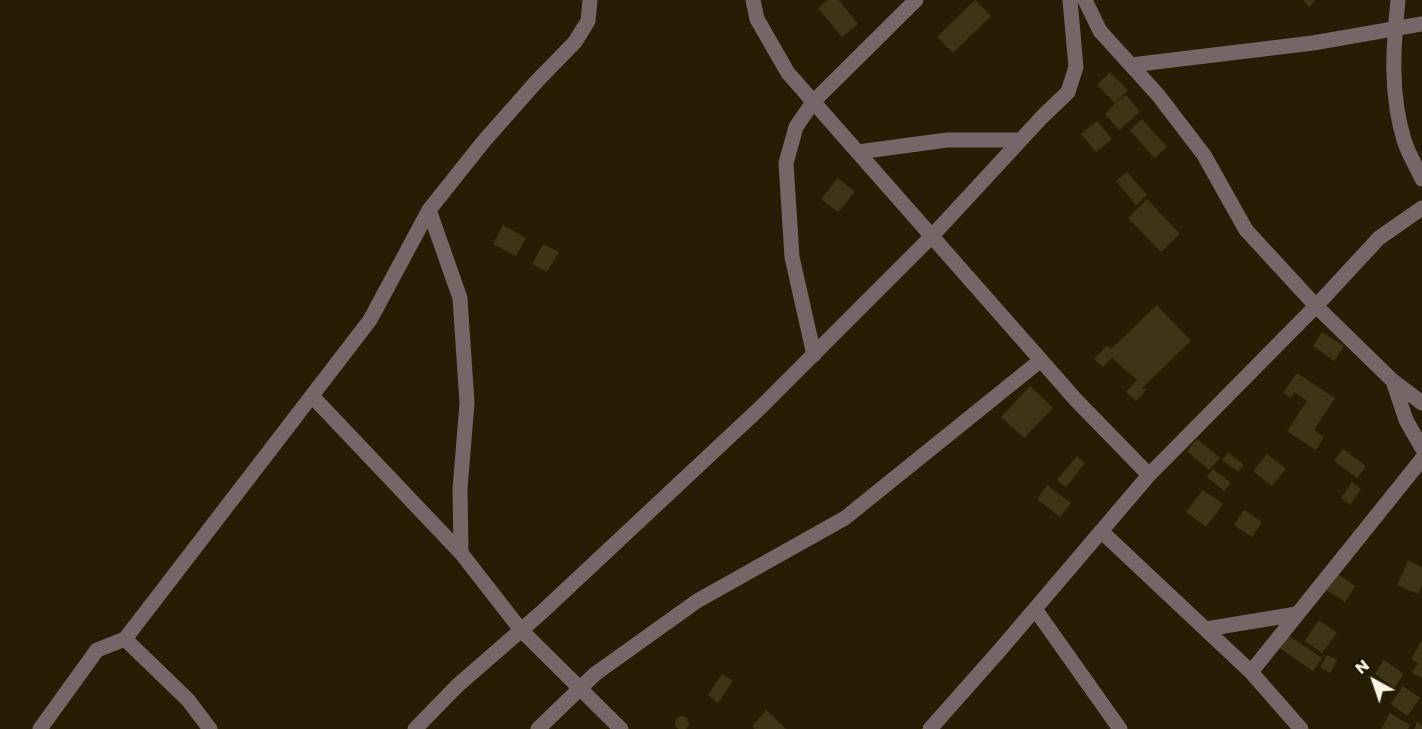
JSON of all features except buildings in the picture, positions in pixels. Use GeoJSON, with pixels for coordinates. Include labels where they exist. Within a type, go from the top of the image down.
{"type":"FeatureCollection","features":[{"type":"Feature","properties":{"kind":"street"},"geometry":{"type":"LineString","coordinates":[[40,729],[98,650],[125,639],[370,320],[429,210],[484,141],[575,42],[588,21],[591,0]]}},
{"type":"Feature","properties":{"kind":"street"},"geometry":{"type":"LineString","coordinates":[[753,0],[757,19],[788,74],[1076,400],[1149,475]]}},
{"type":"Feature","properties":{"kind":"street"},"geometry":{"type":"LineString","coordinates":[[813,355],[792,257],[786,163],[796,127],[813,102],[916,0]]}},
{"type":"Feature","properties":{"kind":"street"},"geometry":{"type":"LineString","coordinates":[[416,729],[458,685],[522,630],[760,408],[932,236],[1068,92],[1076,67],[1070,0]]}},
{"type":"Feature","properties":{"kind":"street"},"geometry":{"type":"LineString","coordinates":[[1398,0],[1392,56],[1395,88],[1404,141],[1422,179]]}},
{"type":"Feature","properties":{"kind":"street"},"geometry":{"type":"LineString","coordinates":[[1090,3],[1100,31],[1158,95],[1204,155],[1246,230],[1316,306],[1393,381],[1422,403]]}},
{"type":"Feature","properties":{"kind":"street"},"geometry":{"type":"LineString","coordinates":[[1131,65],[1313,43],[1422,24]]}},
{"type":"Feature","properties":{"kind":"street"},"geometry":{"type":"LineString","coordinates":[[858,152],[947,140],[1021,140]]}},
{"type":"Feature","properties":{"kind":"street"},"geometry":{"type":"LineString","coordinates":[[930,729],[1149,475],[1316,306],[1379,238],[1422,208]]}},
{"type":"Feature","properties":{"kind":"street"},"geometry":{"type":"LineString","coordinates":[[429,210],[460,298],[467,403],[460,489],[461,552]]}},
{"type":"Feature","properties":{"kind":"street"},"geometry":{"type":"LineString","coordinates":[[538,729],[595,674],[697,601],[846,518],[1041,360]]}},
{"type":"Feature","properties":{"kind":"street"},"geometry":{"type":"LineString","coordinates":[[1393,381],[1406,420],[1422,448]]}},
{"type":"Feature","properties":{"kind":"street"},"geometry":{"type":"LineString","coordinates":[[312,396],[461,552],[522,630],[621,729]]}},
{"type":"Feature","properties":{"kind":"street"},"geometry":{"type":"LineString","coordinates":[[1251,672],[1422,459]]}},
{"type":"Feature","properties":{"kind":"street"},"geometry":{"type":"LineString","coordinates":[[1101,531],[1251,672],[1301,729]]}},
{"type":"Feature","properties":{"kind":"street"},"geometry":{"type":"LineString","coordinates":[[1035,609],[1120,729]]}},
{"type":"Feature","properties":{"kind":"street"},"geometry":{"type":"LineString","coordinates":[[1206,629],[1297,614]]}},
{"type":"Feature","properties":{"kind":"street"},"geometry":{"type":"LineString","coordinates":[[125,639],[188,700],[210,729]]}}]}
